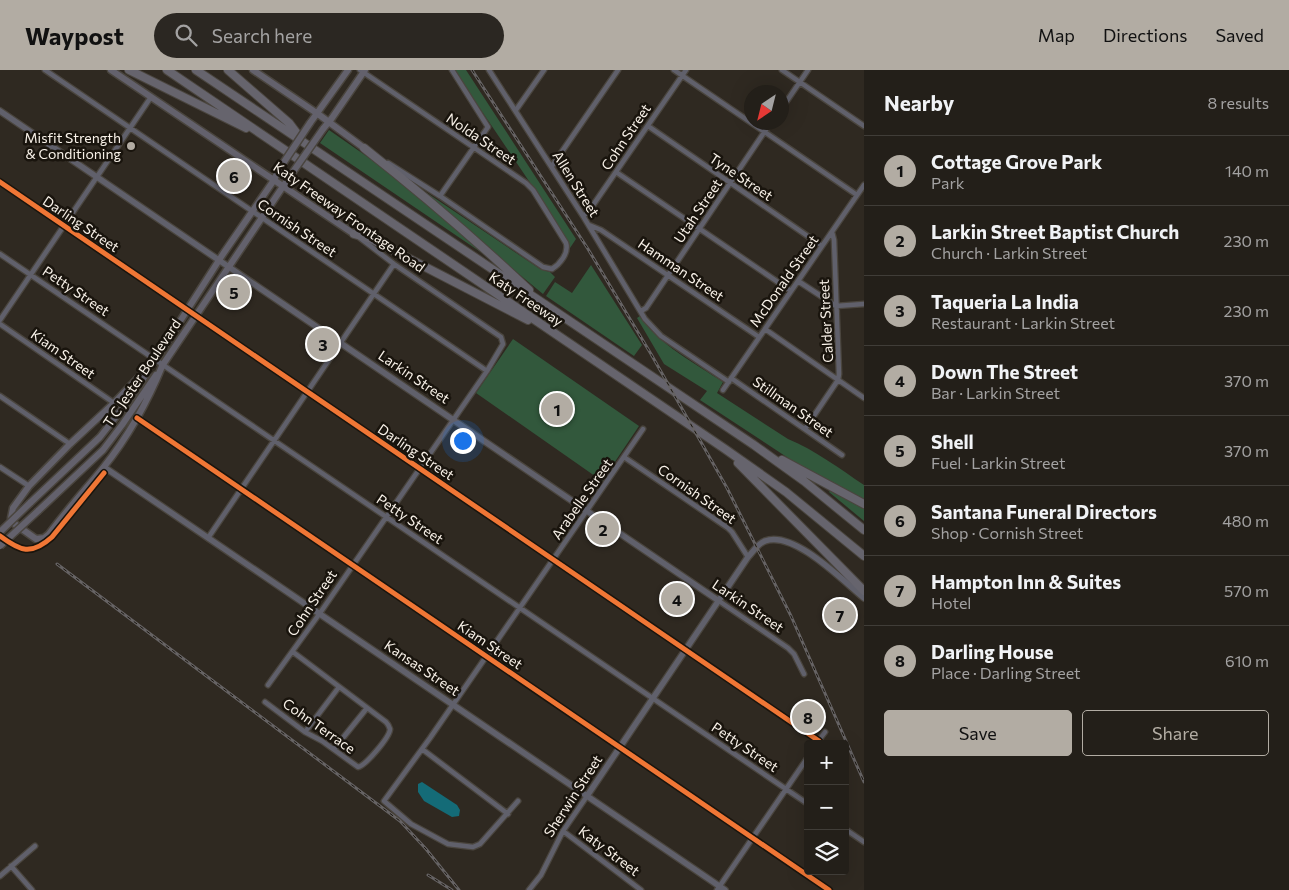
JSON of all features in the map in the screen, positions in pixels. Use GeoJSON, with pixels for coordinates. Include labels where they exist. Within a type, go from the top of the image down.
{"type":"FeatureCollection","features":[{"type":"Feature","properties":{"kind":"highway"},"geometry":{"type":"LineString","coordinates":[[129,70],[272,141]]}},
{"type":"Feature","properties":{"kind":"highway","name":"Katy Freeway"},"geometry":{"type":"LineString","coordinates":[[167,70],[725,448],[786,492],[864,556]]}},
{"type":"Feature","properties":{"kind":"highway","name":"Katy Freeway"},"geometry":{"type":"LineString","coordinates":[[196,70],[754,445],[804,481],[864,530]]}},
{"type":"Feature","properties":{"kind":"highway"},"geometry":{"type":"LineString","coordinates":[[228,70],[289,123],[306,145]]}},
{"type":"Feature","properties":{"kind":"highway"},"geometry":{"type":"LineString","coordinates":[[364,148],[493,256],[547,307]]}},
{"type":"Feature","properties":{"kind":"highway"},"geometry":{"type":"LineString","coordinates":[[354,234],[371,239],[556,335]]}},
{"type":"Feature","properties":{"kind":"highway"},"geometry":{"type":"LineString","coordinates":[[754,445],[864,504]]}},
{"type":"Feature","properties":{"kind":"highway"},"geometry":{"type":"LineString","coordinates":[[725,448],[864,590]]}},
{"type":"Feature","properties":{"kind":"main road","name":"Katy Freeway Frontage Road"},"geometry":{"type":"LineString","coordinates":[[111,70],[354,234]]}},
{"type":"Feature","properties":{"kind":"main road"},"geometry":{"type":"LineString","coordinates":[[253,70],[364,148]]}},
{"type":"Feature","properties":{"kind":"main road","name":"T C Jester Boulevard"},"geometry":{"type":"LineString","coordinates":[[0,532],[100,438],[122,409],[219,260],[274,180],[278,171],[348,70]]}},
{"type":"Feature","properties":{"kind":"main road","name":"T C Jester Boulevard"},"geometry":{"type":"LineString","coordinates":[[0,546],[103,450],[363,71]]}},
{"type":"Feature","properties":{"kind":"main road"},"geometry":{"type":"LineString","coordinates":[[198,293],[209,298]]}},
{"type":"Feature","properties":{"kind":"main road"},"geometry":{"type":"LineString","coordinates":[[156,359],[29,486],[13,508],[11,520],[33,538],[41,539],[49,534],[104,467],[137,418],[154,388],[163,364]]}},
{"type":"Feature","properties":{"kind":"street","name":"Cornish Street"},"geometry":{"type":"LineString","coordinates":[[45,70],[487,371]]}},
{"type":"Feature","properties":{"kind":"street"},"geometry":{"type":"LineString","coordinates":[[364,148],[440,196],[488,127],[452,70]]}},
{"type":"Feature","properties":{"kind":"street","name":"Allen Street"},"geometry":{"type":"LineString","coordinates":[[490,70],[589,225],[641,312]]}},
{"type":"Feature","properties":{"kind":"street"},"geometry":{"type":"LineString","coordinates":[[516,110],[544,70]]}},
{"type":"Feature","properties":{"kind":"street"},"geometry":{"type":"LineString","coordinates":[[552,166],[618,70]]}},
{"type":"Feature","properties":{"kind":"street"},"geometry":{"type":"LineString","coordinates":[[674,70],[857,195]]}},
{"type":"Feature","properties":{"kind":"street","name":"Cohn Street"},"geometry":{"type":"LineString","coordinates":[[583,216],[616,172],[686,70]]}},
{"type":"Feature","properties":{"kind":"street"},"geometry":{"type":"LineString","coordinates":[[782,70],[864,126]]}},
{"type":"Feature","properties":{"kind":"street"},"geometry":{"type":"LineString","coordinates":[[789,98],[808,70]]}},
{"type":"Feature","properties":{"kind":"street","name":"Nolda Street"},"geometry":{"type":"LineString","coordinates":[[363,71],[533,190],[568,247],[566,253],[558,266],[552,269],[543,267],[440,196]]}},
{"type":"Feature","properties":{"kind":"street"},"geometry":{"type":"LineString","coordinates":[[0,320],[151,97]]}},
{"type":"Feature","properties":{"kind":"street","name":"Larkin Street"},"geometry":{"type":"LineString","coordinates":[[0,111],[788,648],[794,654],[804,674]]}},
{"type":"Feature","properties":{"kind":"street","name":"Tyne Street"},"geometry":{"type":"LineString","coordinates":[[648,126],[822,246]]}},
{"type":"Feature","properties":{"kind":"street","name":"Utah Street"},"geometry":{"type":"LineString","coordinates":[[641,312],[646,308],[765,132]]}},
{"type":"Feature","properties":{"kind":"street"},"geometry":{"type":"LineString","coordinates":[[616,172],[791,291]]}},
{"type":"Feature","properties":{"kind":"street","name":"Darling Street"},"geometry":{"type":"LineString","coordinates":[[0,182],[815,740]]}},
{"type":"Feature","properties":{"kind":"street","name":"McDonald Street"},"geometry":{"type":"LineString","coordinates":[[723,390],[864,185]]}},
{"type":"Feature","properties":{"kind":"street","name":"Hamman Street"},"geometry":{"type":"LineString","coordinates":[[589,225],[601,230],[759,337]]}},
{"type":"Feature","properties":{"kind":"street","name":"Calder Street"},"geometry":{"type":"LineString","coordinates":[[805,429],[838,380],[839,374],[834,240],[832,232]]}},
{"type":"Feature","properties":{"kind":"street","name":"Katy Freeway Frontage Road"},"geometry":{"type":"LineString","coordinates":[[354,234],[394,264],[498,335]]}},
{"type":"Feature","properties":{"kind":"street","name":"Petty Street"},"geometry":{"type":"LineString","coordinates":[[0,254],[804,801]]}},
{"type":"Feature","properties":{"kind":"street"},"geometry":{"type":"LineString","coordinates":[[208,538],[394,264]]}},
{"type":"Feature","properties":{"kind":"street"},"geometry":{"type":"LineString","coordinates":[[798,281],[836,306],[864,304]]}},
{"type":"Feature","properties":{"kind":"street","name":"Stillman Street"},"geometry":{"type":"LineString","coordinates":[[641,312],[649,324],[661,336],[842,455]]}},
{"type":"Feature","properties":{"kind":"street","name":"Kiam Street"},"geometry":{"type":"LineString","coordinates":[[0,324],[114,403]]}},
{"type":"Feature","properties":{"kind":"street"},"geometry":{"type":"LineString","coordinates":[[765,329],[864,398]]}},
{"type":"Feature","properties":{"kind":"street","name":"Cohn Street"},"geometry":{"type":"LineString","coordinates":[[268,685],[487,371],[501,348],[502,342],[498,335]]}},
{"type":"Feature","properties":{"kind":"street"},"geometry":{"type":"LineString","coordinates":[[0,396],[70,444]]}},
{"type":"Feature","properties":{"kind":"street","name":"Kiam Street"},"geometry":{"type":"LineString","coordinates":[[137,418],[829,890]]}},
{"type":"Feature","properties":{"kind":"street","name":"Arabelle Street"},"geometry":{"type":"LineString","coordinates":[[508,814],[477,846],[453,846],[411,824],[384,802],[454,704],[643,429]]}},
{"type":"Feature","properties":{"kind":"street","name":"Cornish Street"},"geometry":{"type":"LineString","coordinates":[[624,457],[728,528],[748,558]]}},
{"type":"Feature","properties":{"kind":"street"},"geometry":{"type":"LineString","coordinates":[[0,467],[29,486]]}},
{"type":"Feature","properties":{"kind":"street","name":"Kansas Street"},"geometry":{"type":"LineString","coordinates":[[104,467],[454,704],[718,888],[725,890]]}},
{"type":"Feature","properties":{"kind":"street","name":"Sherwin Street"},"geometry":{"type":"LineString","coordinates":[[529,890],[541,875],[563,831],[748,558],[760,544],[764,541],[773,540],[796,546],[813,557],[864,598]]}},
{"type":"Feature","properties":{"kind":"street"},"geometry":{"type":"LineString","coordinates":[[292,652],[367,708],[334,749]]}},
{"type":"Feature","properties":{"kind":"street"},"geometry":{"type":"LineString","coordinates":[[305,732],[339,687]]}},
{"type":"Feature","properties":{"kind":"street","name":"Cohn Terrace"},"geometry":{"type":"LineString","coordinates":[[265,702],[357,767],[367,763],[389,734],[386,722],[367,708]]}},
{"type":"Feature","properties":{"kind":"street"},"geometry":{"type":"LineString","coordinates":[[819,740],[825,732]]}},
{"type":"Feature","properties":{"kind":"street"},"geometry":{"type":"LineString","coordinates":[[422,749],[508,814],[518,801]]}},
{"type":"Feature","properties":{"kind":"street"},"geometry":{"type":"LineString","coordinates":[[718,888],[804,763]]}},
{"type":"Feature","properties":{"kind":"street"},"geometry":{"type":"LineString","coordinates":[[846,830],[864,842]]}},
{"type":"Feature","properties":{"kind":"street","name":"Katy Street"},"geometry":{"type":"LineString","coordinates":[[563,831],[641,890]]}},
{"type":"Feature","properties":{"kind":"street"},"geometry":{"type":"LineString","coordinates":[[0,876],[35,846]]}},
{"type":"Feature","properties":{"kind":"street"},"geometry":{"type":"LineString","coordinates":[[11,866],[32,890]]}},
{"type":"Feature","properties":{"kind":"green space"},"geometry":{"type":"Polygon","coordinates":[[[454,70],[466,70],[576,239],[570,248],[545,205],[454,70]]]}},
{"type":"Feature","properties":{"kind":"green space"},"geometry":{"type":"Polygon","coordinates":[[[329,130],[392,174],[484,250],[482,253],[320,143],[329,130]]]}},
{"type":"Feature","properties":{"kind":"green space"},"geometry":{"type":"Polygon","coordinates":[[[427,193],[540,269],[550,272],[555,277],[543,294],[425,196],[427,193]]]}},
{"type":"Feature","properties":{"kind":"green space"},"geometry":{"type":"Polygon","coordinates":[[[591,265],[642,345],[634,356],[546,296],[555,282],[572,293],[591,265]]]}},
{"type":"Feature","properties":{"kind":"green space"},"geometry":{"type":"Polygon","coordinates":[[[640,316],[657,336],[667,344],[723,382],[717,393],[788,439],[827,460],[864,485],[864,501],[811,473],[700,400],[707,391],[664,364],[637,318],[640,316]]]}},
{"type":"Feature","properties":{"kind":"green space"},"geometry":{"type":"Polygon","coordinates":[[[513,339],[639,426],[602,481],[476,393],[513,339]]]}},
{"type":"Feature","properties":{"kind":"green space"},"geometry":{"type":"Polygon","coordinates":[[[831,489],[864,507],[864,521],[829,492],[831,489]]]}},
{"type":"Feature","properties":{"kind":"water"},"geometry":{"type":"Polygon","coordinates":[[[422,782],[457,805],[460,810],[459,816],[452,817],[424,801],[418,792],[418,784],[422,782]]]}},
{"type":"Feature","properties":{"kind":"railway"},"geometry":{"type":"LineString","coordinates":[[472,70],[588,249],[651,354],[727,488],[791,616],[864,782]]}},
{"type":"Feature","properties":{"kind":"railway"},"geometry":{"type":"LineString","coordinates":[[57,564],[400,821],[426,849],[459,890]]}},
{"type":"Feature","properties":{"kind":"railway"},"geometry":{"type":"LineString","coordinates":[[428,875],[452,890]]}},
{"type":"Feature","properties":{"kind":"cycle path"},"geometry":{"type":"LineString","coordinates":[[0,182],[818,740]]}},
{"type":"Feature","properties":{"kind":"cycle path"},"geometry":{"type":"LineString","coordinates":[[137,418],[829,890]]}},
{"type":"Feature","properties":{"kind":"cycle path"},"geometry":{"type":"LineString","coordinates":[[0,536],[14,545],[26,549],[32,549],[45,543],[104,473]]}},
{"type":"Feature","properties":{"kind":"place","name":"Misfit Strength & Conditioning"},"geometry":{"type":"Point","coordinates":[131,146]}},
{"type":"Feature","properties":{"kind":"place","name":"Santana Funeral Directors"},"geometry":{"type":"Point","coordinates":[234,176]}},
{"type":"Feature","properties":{"kind":"place","name":"Shell"},"geometry":{"type":"Point","coordinates":[234,292]}},
{"type":"Feature","properties":{"kind":"place","name":"Taqueria La India"},"geometry":{"type":"Point","coordinates":[323,344]}},
{"type":"Feature","properties":{"kind":"place","name":"Cottage Grove Park"},"geometry":{"type":"Point","coordinates":[557,409]}},
{"type":"Feature","properties":{"kind":"place","name":"Larkin Street Baptist Church"},"geometry":{"type":"Point","coordinates":[603,529]}},
{"type":"Feature","properties":{"kind":"place","name":"Down The Street"},"geometry":{"type":"Point","coordinates":[677,599]}},
{"type":"Feature","properties":{"kind":"place","name":"Hampton Inn & Suites"},"geometry":{"type":"Point","coordinates":[840,615]}},
{"type":"Feature","properties":{"kind":"place","name":"Darling House"},"geometry":{"type":"Point","coordinates":[808,717]}}]}
